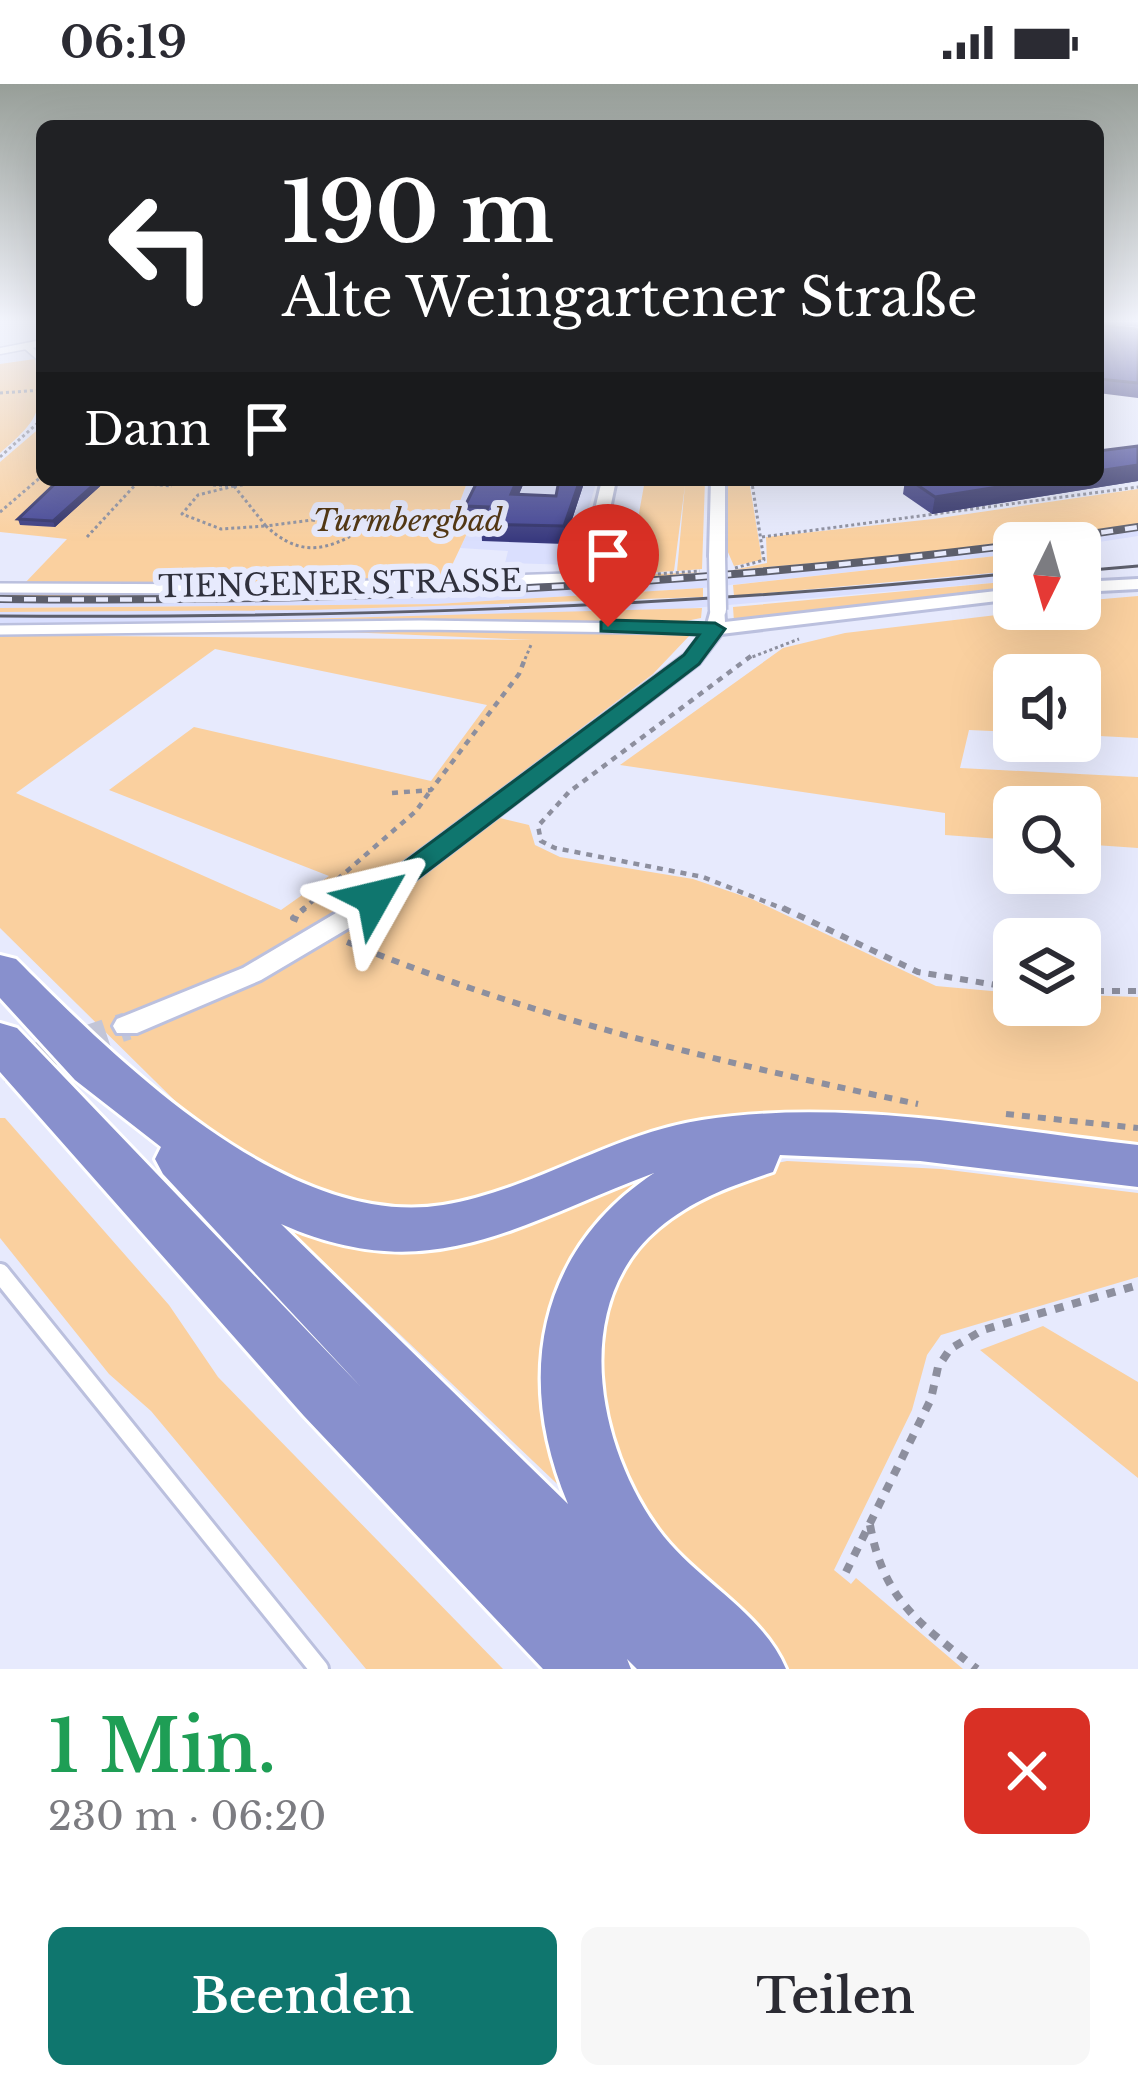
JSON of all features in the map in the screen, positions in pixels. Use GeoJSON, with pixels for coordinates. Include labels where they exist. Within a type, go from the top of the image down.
{"type":"FeatureCollection","features":[{"type":"Feature","properties":{"kind":"highway"},"geometry":{"type":"LineString","coordinates":[[0,970],[101,1038],[260,1193],[329,1222],[384,1229],[475,1222],[639,1156],[738,1136],[855,1138],[1138,1166]]}},
{"type":"Feature","properties":{"kind":"highway"},"geometry":{"type":"LineString","coordinates":[[101,1038],[438,1424],[689,1669]]}},
{"type":"Feature","properties":{"kind":"highway"},"geometry":{"type":"LineString","coordinates":[[0,1040],[326,1395],[594,1669]]}},
{"type":"Feature","properties":{"kind":"highway"},"geometry":{"type":"LineString","coordinates":[[749,1669],[632,1552],[599,1493],[575,1429],[568,1356],[573,1318],[586,1279],[607,1245],[634,1216],[681,1179],[718,1164],[766,1154],[865,1154],[1138,1182]]}},
{"type":"Feature","properties":{"kind":"street","name":"TIENGENER STRASSE"},"geometry":{"type":"LineString","coordinates":[[568,578],[590,562],[608,486]]}},
{"type":"Feature","properties":{"kind":"street"},"geometry":{"type":"LineString","coordinates":[[101,1038],[253,974],[325,932],[692,659],[716,619],[718,486]]}},
{"type":"Feature","properties":{"kind":"street"},"geometry":{"type":"LineString","coordinates":[[1101,586],[1138,584]]}},
{"type":"Feature","properties":{"kind":"street"},"geometry":{"type":"LineString","coordinates":[[716,619],[993,595]]}},
{"type":"Feature","properties":{"kind":"lane","name":"TIENGENER STRASSE"},"geometry":{"type":"LineString","coordinates":[[0,588],[260,590],[568,578]]}},
{"type":"Feature","properties":{"kind":"lane"},"geometry":{"type":"LineString","coordinates":[[0,630],[716,619]]}},
{"type":"Feature","properties":{"kind":"lane"},"geometry":{"type":"LineString","coordinates":[[0,1273],[320,1669]]}},
{"type":"Feature","properties":{"kind":"path"},"geometry":{"type":"LineString","coordinates":[[0,457],[36,421]]}},
{"type":"Feature","properties":{"kind":"path"},"geometry":{"type":"LineString","coordinates":[[29,431],[36,432]]}},
{"type":"Feature","properties":{"kind":"path"},"geometry":{"type":"LineString","coordinates":[[0,512],[36,481]]}},
{"type":"Feature","properties":{"kind":"path"},"geometry":{"type":"LineString","coordinates":[[87,537],[133,486]]}},
{"type":"Feature","properties":{"kind":"path"},"geometry":{"type":"LineString","coordinates":[[220,486],[235,488],[263,528],[279,541],[307,547],[341,543],[352,532],[348,524],[331,520],[263,528],[212,527],[182,514],[195,497],[235,488],[246,486]]}},
{"type":"Feature","properties":{"kind":"path"},"geometry":{"type":"LineString","coordinates":[[568,578],[761,563],[762,537],[753,486]]}},
{"type":"Feature","properties":{"kind":"path"},"geometry":{"type":"LineString","coordinates":[[762,537],[1138,487]]}},
{"type":"Feature","properties":{"kind":"path"},"geometry":{"type":"LineString","coordinates":[[807,638],[756,653],[569,792],[538,826],[541,842],[567,853],[661,867],[729,884],[799,913],[904,967],[993,986]]}},
{"type":"Feature","properties":{"kind":"path"},"geometry":{"type":"LineString","coordinates":[[533,640],[519,674],[416,811],[293,918],[412,970],[596,1028],[768,1073],[920,1105]]}},
{"type":"Feature","properties":{"kind":"path"},"geometry":{"type":"LineString","coordinates":[[392,793],[431,790]]}},
{"type":"Feature","properties":{"kind":"path"},"geometry":{"type":"LineString","coordinates":[[1101,991],[1138,991]]}},
{"type":"Feature","properties":{"kind":"path"},"geometry":{"type":"LineString","coordinates":[[986,1112],[1138,1128]]}},
{"type":"Feature","properties":{"kind":"path"},"geometry":{"type":"LineString","coordinates":[[846,1572],[950,1349],[983,1330],[1138,1285]]}},
{"type":"Feature","properties":{"kind":"path"},"geometry":{"type":"LineString","coordinates":[[870,1525],[880,1577],[890,1595],[977,1669]]}},
{"type":"Feature","properties":{"kind":"shaded area"},"geometry":{"type":"Polygon","coordinates":[[[466,486],[595,486],[572,565],[505,563],[508,551],[460,548],[471,526],[452,524],[466,486]]]}},
{"type":"Feature","properties":{"kind":"shaded area"},"geometry":{"type":"Polygon","coordinates":[[[1138,524],[1138,536],[1101,542],[1101,529],[1138,524]]]}},
{"type":"Feature","properties":{"kind":"shaded area"},"geometry":{"type":"Polygon","coordinates":[[[993,544],[993,556],[703,588],[436,604],[0,608],[0,597],[384,593],[691,577],[993,544]]]}},
{"type":"Feature","properties":{"kind":"shaded area"},"geometry":{"type":"Polygon","coordinates":[[[993,573],[993,583],[657,611],[0,625],[0,612],[623,602],[993,573]]]}},
{"type":"Feature","properties":{"kind":"green space"},"geometry":{"type":"Polygon","coordinates":[[[0,393],[36,393],[31,422],[0,453],[0,393]]]}},
{"type":"Feature","properties":{"kind":"green space","name":"Turmbergbad"},"geometry":{"type":"Polygon","coordinates":[[[36,431],[36,486],[466,486],[452,523],[471,525],[445,580],[23,585],[67,539],[0,532],[0,462],[36,431]]]}},
{"type":"Feature","properties":{"kind":"green space"},"geometry":{"type":"Polygon","coordinates":[[[644,486],[685,486],[674,571],[628,574],[644,486]]]}},
{"type":"Feature","properties":{"kind":"green space"},"geometry":{"type":"Polygon","coordinates":[[[685,486],[705,486],[702,569],[677,571],[685,486]]]}},
{"type":"Feature","properties":{"kind":"green space"},"geometry":{"type":"Polygon","coordinates":[[[724,486],[750,486],[762,560],[734,566],[727,550],[724,486]]]}},
{"type":"Feature","properties":{"kind":"green space"},"geometry":{"type":"Polygon","coordinates":[[[1138,489],[1138,524],[1101,529],[1101,522],[993,522],[993,544],[733,570],[767,563],[766,537],[1138,489]]]}},
{"type":"Feature","properties":{"kind":"green space"},"geometry":{"type":"Polygon","coordinates":[[[993,556],[993,573],[734,596],[733,585],[993,556]]]}},
{"type":"Feature","properties":{"kind":"green space"},"geometry":{"type":"Polygon","coordinates":[[[703,572],[571,585],[384,593],[0,597],[0,591],[285,591],[703,572]]]}},
{"type":"Feature","properties":{"kind":"green space"},"geometry":{"type":"Polygon","coordinates":[[[993,583],[993,593],[734,622],[733,607],[993,583]]]}},
{"type":"Feature","properties":{"kind":"green space"},"geometry":{"type":"Polygon","coordinates":[[[703,588],[703,597],[310,610],[0,612],[0,608],[436,604],[703,588]]]}},
{"type":"Feature","properties":{"kind":"green space"},"geometry":{"type":"Polygon","coordinates":[[[1138,596],[1138,738],[1101,736],[1101,654],[993,654],[993,731],[969,730],[960,768],[1138,777],[1138,848],[1101,845],[1101,786],[993,786],[993,838],[945,835],[945,813],[620,765],[783,648],[845,633],[993,615],[993,630],[1101,630],[1101,599],[1138,596]]]}},
{"type":"Feature","properties":{"kind":"green space"},"geometry":{"type":"Polygon","coordinates":[[[702,608],[701,618],[666,625],[0,627],[702,608]]]}},
{"type":"Feature","properties":{"kind":"green space"},"geometry":{"type":"Polygon","coordinates":[[[345,632],[691,634],[653,674],[306,935],[225,980],[122,1021],[135,1034],[245,988],[331,939],[496,817],[529,825],[535,845],[560,857],[693,879],[752,899],[936,986],[993,991],[993,1026],[1101,1026],[1101,996],[1138,997],[1138,1156],[783,1124],[488,1206],[385,1217],[232,1157],[0,928],[0,635],[534,640],[345,632]],[[215,649],[16,793],[281,910],[329,876],[109,790],[194,727],[431,781],[487,705],[215,649]]]}},
{"type":"Feature","properties":{"kind":"green space"},"geometry":{"type":"Polygon","coordinates":[[[0,1118],[5,1118],[169,1305],[218,1377],[503,1669],[366,1669],[151,1411],[109,1374],[0,1238],[0,1118]]]}},
{"type":"Feature","properties":{"kind":"green space"},"geometry":{"type":"Polygon","coordinates":[[[669,1158],[610,1222],[573,1499],[286,1226],[292,1222],[346,1238],[669,1158]]]}},
{"type":"Feature","properties":{"kind":"green space"},"geometry":{"type":"Polygon","coordinates":[[[787,1161],[941,1169],[1138,1193],[1138,1277],[941,1335],[927,1355],[912,1410],[834,1570],[851,1584],[856,1578],[963,1669],[770,1669],[658,1551],[587,1413],[617,1254],[746,1169],[787,1161]]]}},
{"type":"Feature","properties":{"kind":"green space"},"geometry":{"type":"Polygon","coordinates":[[[1043,1326],[1138,1382],[1138,1478],[980,1350],[1043,1326]]]}},
{"type":"Feature","properties":{"kind":"building"},"geometry":{"type":"Polygon","coordinates":[[[1138,446],[1138,465],[1104,470],[1104,450],[1138,446]]]}},
{"type":"Feature","properties":{"kind":"building"},"geometry":{"type":"Polygon","coordinates":[[[53,486],[92,486],[53,521],[18,519],[53,486]]]}},
{"type":"Feature","properties":{"kind":"building"},"geometry":{"type":"Polygon","coordinates":[[[475,486],[514,486],[511,494],[556,496],[558,486],[578,486],[564,526],[481,524],[488,507],[465,506],[475,486]]]}},
{"type":"Feature","properties":{"kind":"building"},"geometry":{"type":"Polygon","coordinates":[[[919,486],[1004,486],[935,497],[919,486]]]}},
{"type":"Feature","properties":{"kind":"tunnel"},"geometry":{"type":"LineString","coordinates":[[0,1069],[127,1026]]}},
{"type":"Feature","properties":{"kind":"tram line"},"geometry":{"type":"LineString","coordinates":[[1101,569],[1138,566]]}},
{"type":"Feature","properties":{"kind":"tram line"},"geometry":{"type":"LineString","coordinates":[[0,616],[254,615],[634,603],[993,575]]}},
{"type":"Feature","properties":{"kind":"railway"},"geometry":{"type":"LineString","coordinates":[[1101,532],[1138,527]]}},
{"type":"Feature","properties":{"kind":"railway"},"geometry":{"type":"LineString","coordinates":[[0,599],[254,598],[508,589],[761,572],[993,548]]}},
{"type":"Feature","properties":{"kind":"route"},"geometry":{"type":"LineString","coordinates":[[374,898],[692,659],[715,629],[608,627]]}}]}
